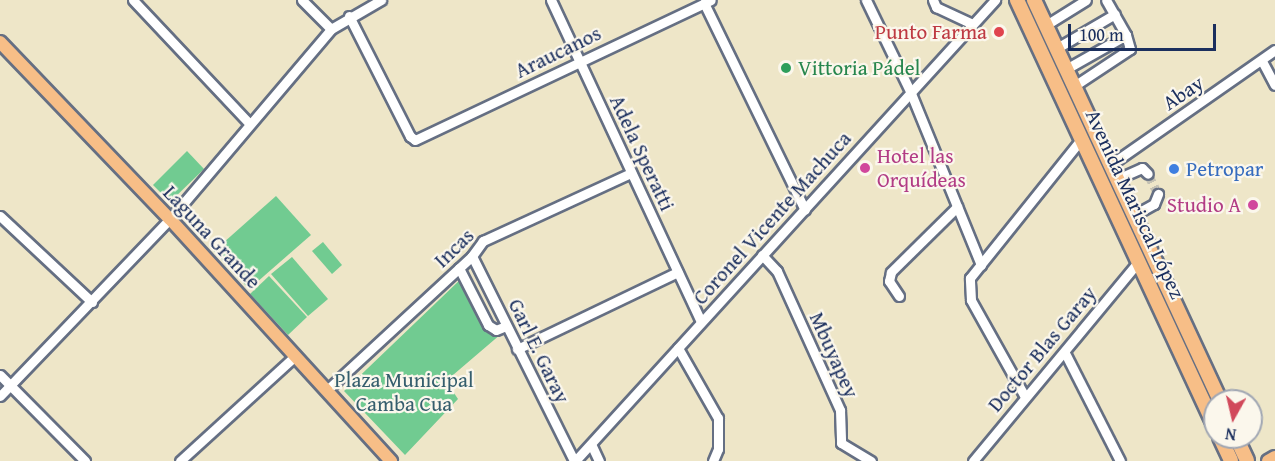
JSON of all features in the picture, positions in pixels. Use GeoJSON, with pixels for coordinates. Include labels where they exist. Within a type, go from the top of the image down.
{"type":"FeatureCollection","features":[{"type":"Feature","properties":{"kind":"highway","name":"Avenida Mariscal López"},"geometry":{"type":"LineString","coordinates":[[1017,0],[1203,400]]}},
{"type":"Feature","properties":{"kind":"highway","name":"Avenida Mariscal López"},"geometry":{"type":"LineString","coordinates":[[1034,0],[1214,389]]}},
{"type":"Feature","properties":{"kind":"main road","name":"Laguna Grande"},"geometry":{"type":"LineString","coordinates":[[0,42],[170,219],[295,357],[328,389],[391,461]]}},
{"type":"Feature","properties":{"kind":"main road"},"geometry":{"type":"LineString","coordinates":[[1268,461],[1275,457]]}},
{"type":"Feature","properties":{"kind":"street"},"geometry":{"type":"LineString","coordinates":[[133,0],[250,124]]}},
{"type":"Feature","properties":{"kind":"street"},"geometry":{"type":"LineString","coordinates":[[302,0],[331,29]]}},
{"type":"Feature","properties":{"kind":"street"},"geometry":{"type":"LineString","coordinates":[[0,396],[92,303],[170,219],[331,29],[349,16],[381,0]]}},
{"type":"Feature","properties":{"kind":"street","name":"Adela Speratti"},"geometry":{"type":"LineString","coordinates":[[550,0],[701,322]]}},
{"type":"Feature","properties":{"kind":"street"},"geometry":{"type":"LineString","coordinates":[[866,0],[910,91],[981,266]]}},
{"type":"Feature","properties":{"kind":"street"},"geometry":{"type":"LineString","coordinates":[[933,0],[936,7],[972,24]]}},
{"type":"Feature","properties":{"kind":"street","name":"Coronel Vicente Machuca"},"geometry":{"type":"LineString","coordinates":[[574,461],[995,0]]}},
{"type":"Feature","properties":{"kind":"street"},"geometry":{"type":"LineString","coordinates":[[1046,25],[1086,0]]}},
{"type":"Feature","properties":{"kind":"street"},"geometry":{"type":"LineString","coordinates":[[1074,86],[1126,53],[1131,44],[1106,0]]}},
{"type":"Feature","properties":{"kind":"street"},"geometry":{"type":"LineString","coordinates":[[708,2],[805,210]]}},
{"type":"Feature","properties":{"kind":"street","name":"Araucanos"},"geometry":{"type":"LineString","coordinates":[[349,16],[410,136],[422,140],[579,61],[708,2]]}},
{"type":"Feature","properties":{"kind":"street"},"geometry":{"type":"LineString","coordinates":[[1057,48],[1114,14]]}},
{"type":"Feature","properties":{"kind":"street"},"geometry":{"type":"LineString","coordinates":[[1066,69],[1126,35]]}},
{"type":"Feature","properties":{"kind":"street","name":"Abay"},"geometry":{"type":"LineString","coordinates":[[1110,165],[1262,62],[1275,50]]}},
{"type":"Feature","properties":{"kind":"street"},"geometry":{"type":"LineString","coordinates":[[1262,62],[1275,85]]}},
{"type":"Feature","properties":{"kind":"street"},"geometry":{"type":"LineString","coordinates":[[1024,395],[971,300],[970,278],[1082,138]]}},
{"type":"Feature","properties":{"kind":"street"},"geometry":{"type":"LineString","coordinates":[[1117,179],[1142,168],[1148,174]]}},
{"type":"Feature","properties":{"kind":"street","name":"Incas"},"geometry":{"type":"LineString","coordinates":[[328,389],[472,256],[483,241],[631,173]]}},
{"type":"Feature","properties":{"kind":"street"},"geometry":{"type":"LineString","coordinates":[[1134,215],[1154,204],[1158,194]]}},
{"type":"Feature","properties":{"kind":"street"},"geometry":{"type":"LineString","coordinates":[[899,296],[889,281],[891,272],[957,207]]}},
{"type":"Feature","properties":{"kind":"street"},"geometry":{"type":"LineString","coordinates":[[0,216],[92,303]]}},
{"type":"Feature","properties":{"kind":"street","name":"Mbuyapey"},"geometry":{"type":"LineString","coordinates":[[762,255],[777,271],[840,410],[841,443],[871,461]]}},
{"type":"Feature","properties":{"kind":"street","name":"Garl E. Garay"},"geometry":{"type":"LineString","coordinates":[[472,256],[574,461]]}},
{"type":"Feature","properties":{"kind":"street","name":"Doctor Blas Garay"},"geometry":{"type":"LineString","coordinates":[[973,461],[1024,395],[1065,353],[1138,262]]}},
{"type":"Feature","properties":{"kind":"street"},"geometry":{"type":"LineString","coordinates":[[459,268],[488,325],[496,330],[506,326]]}},
{"type":"Feature","properties":{"kind":"street"},"geometry":{"type":"LineString","coordinates":[[517,349],[678,272]]}},
{"type":"Feature","properties":{"kind":"street"},"geometry":{"type":"LineString","coordinates":[[678,348],[718,418],[718,449],[713,461]]}},
{"type":"Feature","properties":{"kind":"street"},"geometry":{"type":"LineString","coordinates":[[1065,353],[1120,461]]}},
{"type":"Feature","properties":{"kind":"street"},"geometry":{"type":"LineString","coordinates":[[180,461],[295,357]]}},
{"type":"Feature","properties":{"kind":"street"},"geometry":{"type":"LineString","coordinates":[[0,375],[85,461]]}},
{"type":"Feature","properties":{"kind":"street"},"geometry":{"type":"LineString","coordinates":[[591,444],[599,461]]}},
{"type":"Feature","properties":{"kind":"green space"},"geometry":{"type":"Polygon","coordinates":[[[1029,9],[1208,389],[1204,389],[1029,9]]]}},
{"type":"Feature","properties":{"kind":"green space"},"geometry":{"type":"Polygon","coordinates":[[[187,151],[204,169],[170,202],[153,185],[187,151]]]}},
{"type":"Feature","properties":{"kind":"green space"},"geometry":{"type":"Polygon","coordinates":[[[276,196],[311,235],[249,289],[214,251],[276,196]]]}},
{"type":"Feature","properties":{"kind":"green space"},"geometry":{"type":"Polygon","coordinates":[[[323,242],[342,265],[332,274],[312,251],[323,242]]]}},
{"type":"Feature","properties":{"kind":"green space"},"geometry":{"type":"Polygon","coordinates":[[[292,257],[328,299],[308,316],[271,274],[292,257]]]}},
{"type":"Feature","properties":{"kind":"green space"},"geometry":{"type":"Polygon","coordinates":[[[269,276],[307,317],[288,335],[250,294],[269,276]]]}},
{"type":"Feature","properties":{"kind":"green space","name":"Plaza Municipal Camba Cua"},"geometry":{"type":"Polygon","coordinates":[[[463,277],[501,334],[446,381],[458,399],[405,455],[344,391],[463,277]]]}},
{"type":"Feature","properties":{"kind":"tunnel"},"geometry":{"type":"LineString","coordinates":[[1148,174],[1158,194]]}},
{"type":"Feature","properties":{"kind":"place","name":"Punto Farma"},"geometry":{"type":"Point","coordinates":[999,32]}},
{"type":"Feature","properties":{"kind":"place","name":"Vittoria Pádel"},"geometry":{"type":"Point","coordinates":[786,68]}},
{"type":"Feature","properties":{"kind":"place","name":"Hotel las Orquídeas"},"geometry":{"type":"Point","coordinates":[865,168]}},
{"type":"Feature","properties":{"kind":"place","name":"Petropar"},"geometry":{"type":"Point","coordinates":[1174,169]}},
{"type":"Feature","properties":{"kind":"place","name":"Studio A"},"geometry":{"type":"Point","coordinates":[1253,205]}}]}
